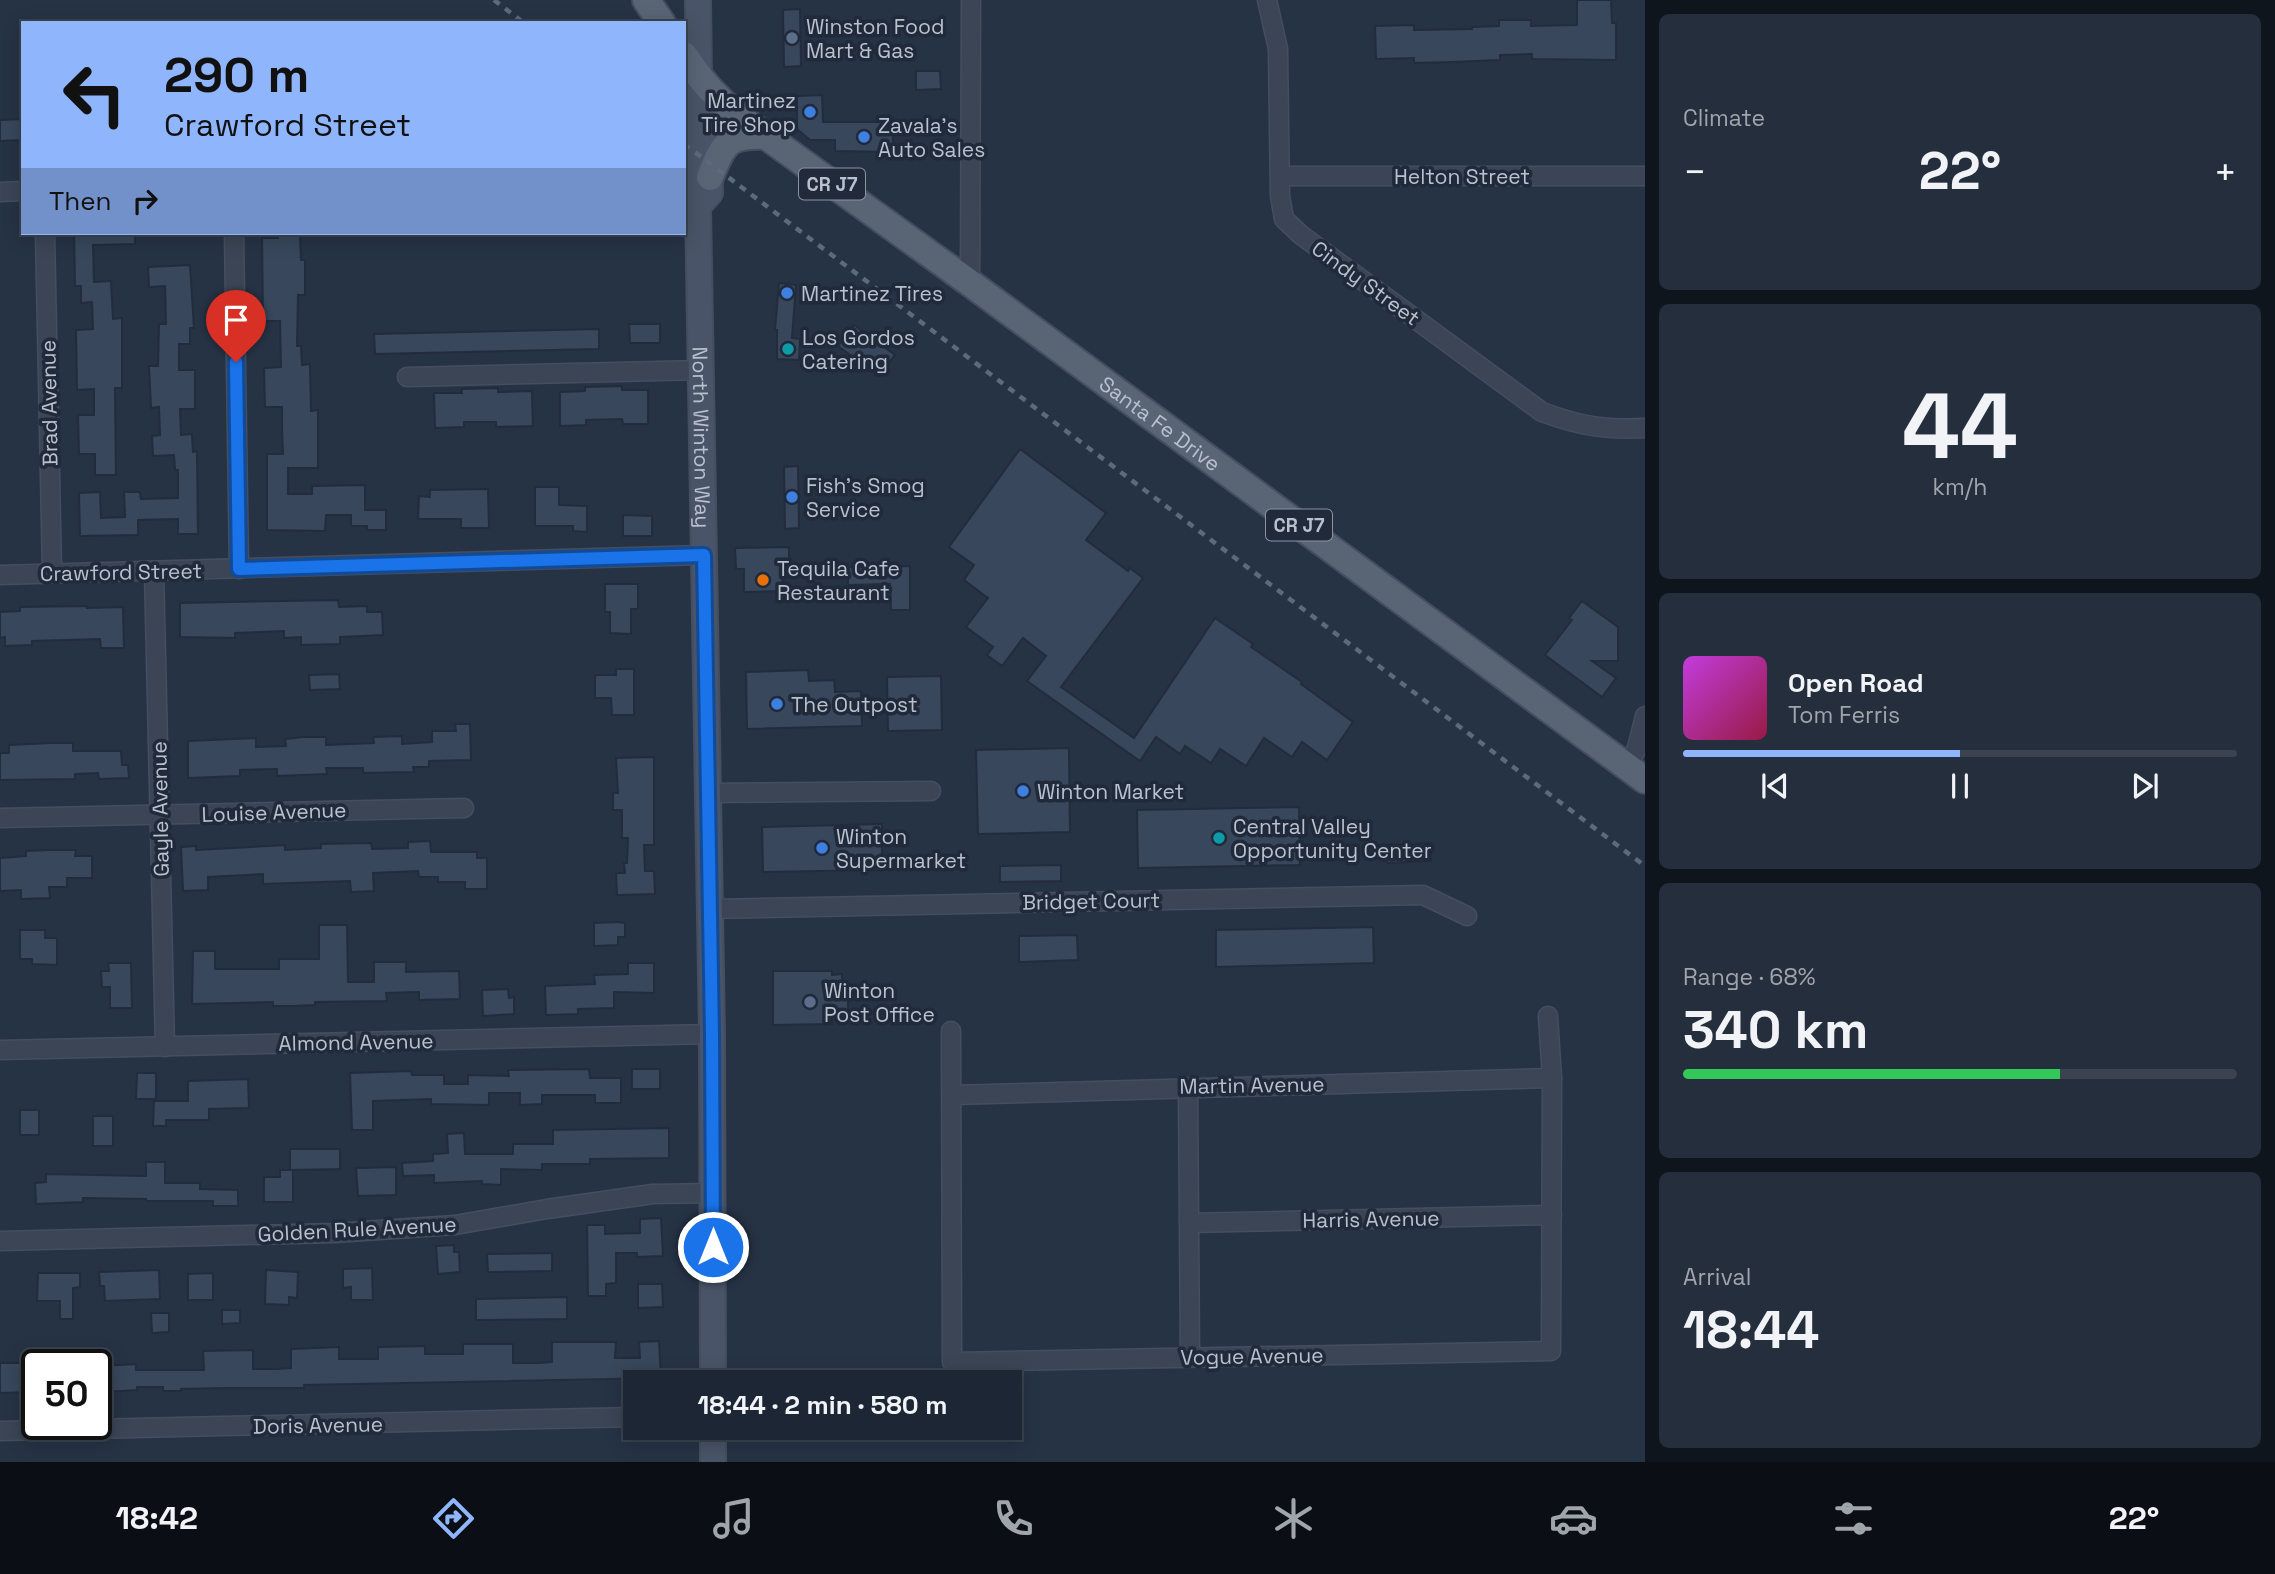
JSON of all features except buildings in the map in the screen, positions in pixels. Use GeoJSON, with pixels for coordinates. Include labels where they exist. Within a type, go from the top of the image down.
{"type":"FeatureCollection","features":[{"type":"Feature","properties":{"kind":"main road"},"geometry":{"type":"LineString","coordinates":[[646,0],[661,21]]}},
{"type":"Feature","properties":{"kind":"main road","name":"North Winton Way"},"geometry":{"type":"LineString","coordinates":[[698,0],[699,78],[709,114],[710,177],[709,193],[698,206]]}},
{"type":"Feature","properties":{"kind":"main road","name":"Santa Fe Drive"},"geometry":{"type":"LineString","coordinates":[[686,58],[699,78],[723,104],[1637,774]]}},
{"type":"Feature","properties":{"kind":"main road","name":"North Winton Way"},"geometry":{"type":"LineString","coordinates":[[699,78],[686,112],[686,191],[698,206],[712,1034],[713,1370]]}},
{"type":"Feature","properties":{"kind":"main road"},"geometry":{"type":"LineString","coordinates":[[710,177],[719,152],[730,139],[745,135],[767,136]]}},
{"type":"Feature","properties":{"kind":"main road"},"geometry":{"type":"LineString","coordinates":[[713,1440],[713,1462]]}},
{"type":"Feature","properties":{"kind":"street"},"geometry":{"type":"LineString","coordinates":[[970,283],[971,0]]}},
{"type":"Feature","properties":{"kind":"street","name":"Cindy Street"},"geometry":{"type":"LineString","coordinates":[[1268,0],[1278,49],[1280,176],[1284,219],[1301,235],[1542,412],[1571,423],[1611,430],[1645,428]]}},
{"type":"Feature","properties":{"kind":"street","name":"Helton Street"},"geometry":{"type":"LineString","coordinates":[[1280,176],[1645,176]]}},
{"type":"Feature","properties":{"kind":"street"},"geometry":{"type":"LineString","coordinates":[[0,192],[21,191]]}},
{"type":"Feature","properties":{"kind":"street","name":"Brad Avenue"},"geometry":{"type":"LineString","coordinates":[[45,235],[52,573]]}},
{"type":"Feature","properties":{"kind":"street"},"geometry":{"type":"LineString","coordinates":[[234,235],[239,569]]}},
{"type":"Feature","properties":{"kind":"street"},"geometry":{"type":"LineString","coordinates":[[407,377],[701,370]]}},
{"type":"Feature","properties":{"kind":"street","name":"Crawford Street"},"geometry":{"type":"LineString","coordinates":[[0,575],[704,555]]}},
{"type":"Feature","properties":{"kind":"street","name":"Gayle Avenue"},"geometry":{"type":"LineString","coordinates":[[154,571],[164,1047]]}},
{"type":"Feature","properties":{"kind":"street"},"geometry":{"type":"LineString","coordinates":[[1637,774],[1637,748],[1645,716]]}},
{"type":"Feature","properties":{"kind":"street"},"geometry":{"type":"LineString","coordinates":[[708,793],[931,791]]}},
{"type":"Feature","properties":{"kind":"street","name":"Louise Avenue"},"geometry":{"type":"LineString","coordinates":[[0,818],[464,808]]}},
{"type":"Feature","properties":{"kind":"street","name":"Bridget Court"},"geometry":{"type":"LineString","coordinates":[[710,909],[1423,895],[1467,916]]}},
{"type":"Feature","properties":{"kind":"street"},"geometry":{"type":"LineString","coordinates":[[1548,1016],[1552,1078],[1552,1215]]}},
{"type":"Feature","properties":{"kind":"street"},"geometry":{"type":"LineString","coordinates":[[951,1031],[953,1095]]}},
{"type":"Feature","properties":{"kind":"street","name":"Almond Avenue"},"geometry":{"type":"LineString","coordinates":[[0,1050],[712,1034]]}},
{"type":"Feature","properties":{"kind":"street","name":"Martin Avenue"},"geometry":{"type":"LineString","coordinates":[[953,1095],[1552,1078]]}},
{"type":"Feature","properties":{"kind":"street"},"geometry":{"type":"LineString","coordinates":[[1188,1087],[1190,1357]]}},
{"type":"Feature","properties":{"kind":"street","name":"Vogue Avenue"},"geometry":{"type":"LineString","coordinates":[[953,1095],[952,1362],[1551,1351],[1552,1215]]}},
{"type":"Feature","properties":{"kind":"street","name":"Golden Rule Avenue"},"geometry":{"type":"LineString","coordinates":[[0,1241],[334,1233],[455,1225],[653,1194],[713,1193]]}},
{"type":"Feature","properties":{"kind":"street","name":"Harris Avenue"},"geometry":{"type":"LineString","coordinates":[[1189,1223],[1552,1215]]}},
{"type":"Feature","properties":{"kind":"street","name":"Doris Avenue"},"geometry":{"type":"LineString","coordinates":[[0,1431],[623,1417]]}},
{"type":"Feature","properties":{"kind":"railway"},"geometry":{"type":"LineString","coordinates":[[494,0],[521,21]]}},
{"type":"Feature","properties":{"kind":"railway"},"geometry":{"type":"LineString","coordinates":[[686,146],[1645,866]]}},
{"type":"Feature","properties":{"kind":"place","name":"Winston Food Mart & Gas"},"geometry":{"type":"Point","coordinates":[792,38]}},
{"type":"Feature","properties":{"kind":"place","name":"Martinez Tire Shop"},"geometry":{"type":"Point","coordinates":[810,112]}},
{"type":"Feature","properties":{"kind":"place","name":"Zavala's Auto Sales"},"geometry":{"type":"Point","coordinates":[864,137]}},
{"type":"Feature","properties":{"kind":"place","name":"Martinez Tires"},"geometry":{"type":"Point","coordinates":[787,293]}},
{"type":"Feature","properties":{"kind":"place","name":"Los Gordos Catering"},"geometry":{"type":"Point","coordinates":[788,349]}},
{"type":"Feature","properties":{"kind":"place","name":"Fish's Smog Service"},"geometry":{"type":"Point","coordinates":[792,497]}},
{"type":"Feature","properties":{"kind":"place","name":"Tequila Cafe Restaurant"},"geometry":{"type":"Point","coordinates":[763,580]}},
{"type":"Feature","properties":{"kind":"place","name":"The Outpost"},"geometry":{"type":"Point","coordinates":[777,704]}},
{"type":"Feature","properties":{"kind":"place","name":"Winton Market"},"geometry":{"type":"Point","coordinates":[1023,791]}},
{"type":"Feature","properties":{"kind":"place","name":"Central Valley Opportunity Center"},"geometry":{"type":"Point","coordinates":[1219,838]}},
{"type":"Feature","properties":{"kind":"place","name":"Winton Supermarket"},"geometry":{"type":"Point","coordinates":[822,848]}},
{"type":"Feature","properties":{"kind":"place","name":"Winton Post Office"},"geometry":{"type":"Point","coordinates":[810,1002]}},
{"type":"Feature","properties":{"kind":"route"},"geometry":{"type":"LineString","coordinates":[[236,362],[239,569],[704,555],[713,1247]]}}]}
